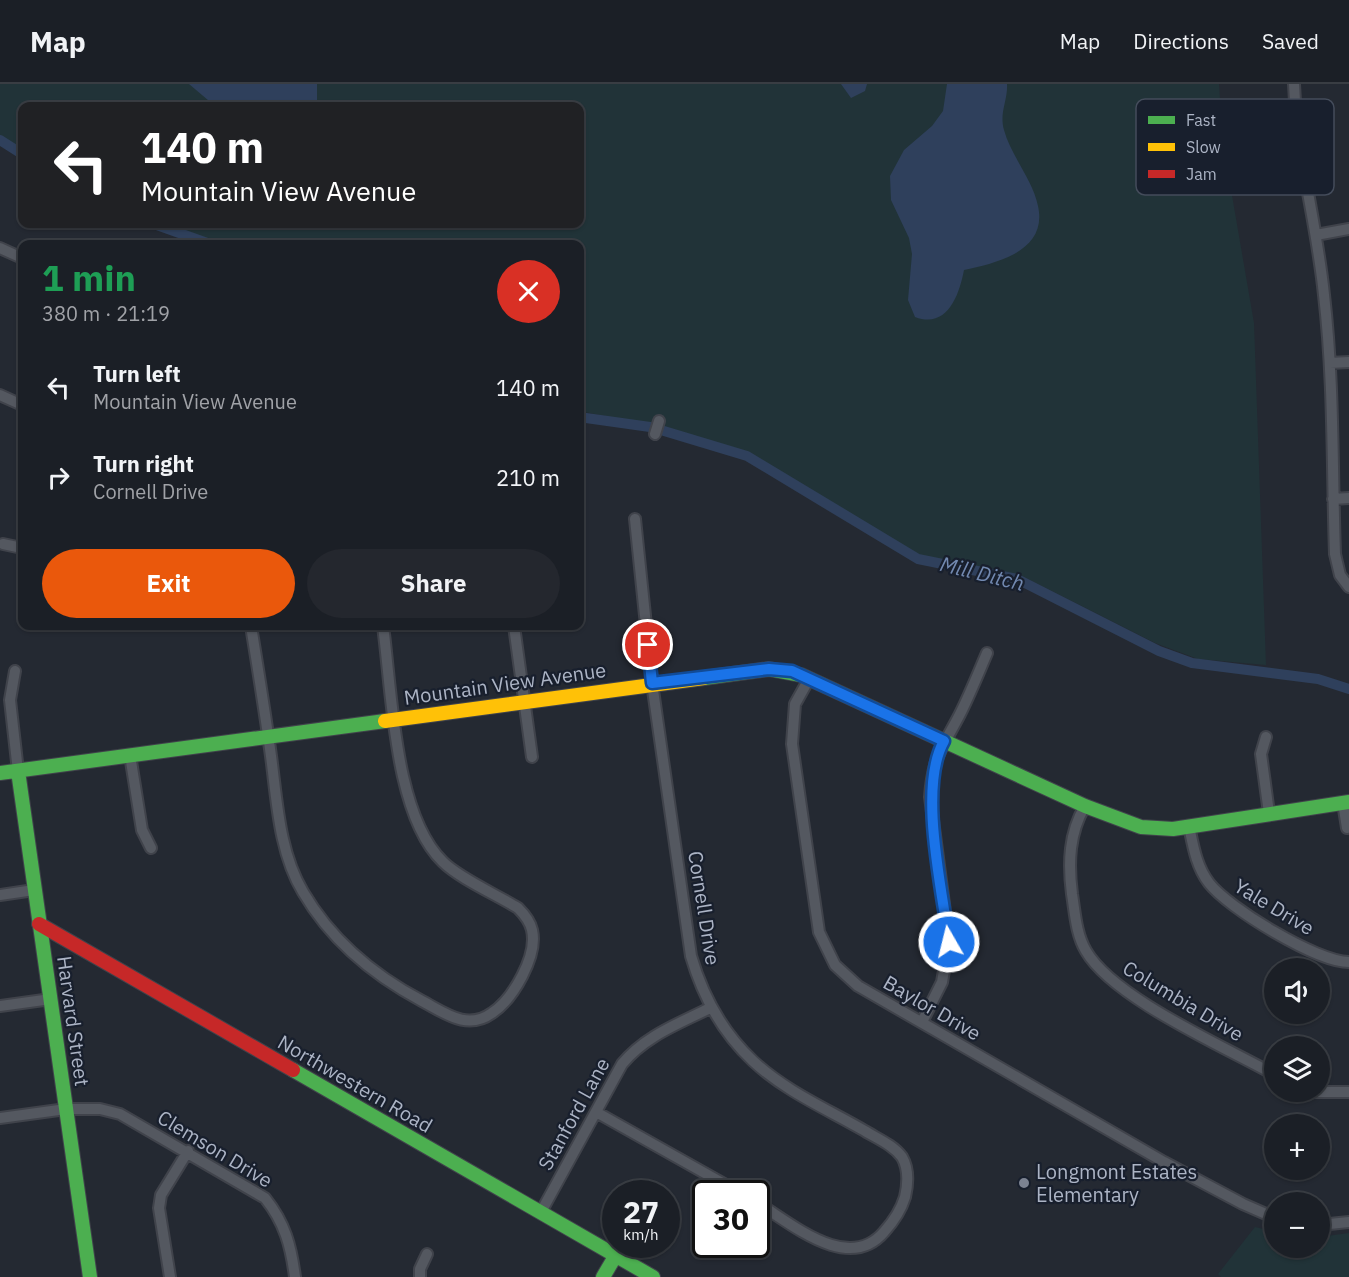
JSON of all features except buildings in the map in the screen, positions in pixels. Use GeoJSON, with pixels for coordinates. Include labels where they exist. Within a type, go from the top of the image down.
{"type":"FeatureCollection","features":[{"type":"Feature","properties":{"kind":"street"},"geometry":{"type":"LineString","coordinates":[[1294,84],[1295,99]]}},
{"type":"Feature","properties":{"kind":"street"},"geometry":{"type":"LineString","coordinates":[[1308,195],[1316,235],[1330,363],[1335,554],[1340,575],[1349,587]]}},
{"type":"Feature","properties":{"kind":"street"},"geometry":{"type":"LineString","coordinates":[[1316,235],[1349,229]]}},
{"type":"Feature","properties":{"kind":"street"},"geometry":{"type":"LineString","coordinates":[[0,248],[18,256]]}},
{"type":"Feature","properties":{"kind":"street"},"geometry":{"type":"LineString","coordinates":[[1330,363],[1349,362]]}},
{"type":"Feature","properties":{"kind":"street"},"geometry":{"type":"LineString","coordinates":[[0,395],[18,403]]}},
{"type":"Feature","properties":{"kind":"street"},"geometry":{"type":"LineString","coordinates":[[655,434],[659,421]]}},
{"type":"Feature","properties":{"kind":"street"},"geometry":{"type":"LineString","coordinates":[[1333,499],[1349,498]]}},
{"type":"Feature","properties":{"kind":"street","name":"Cornell Drive"},"geometry":{"type":"LineString","coordinates":[[635,519],[652,683],[691,956],[699,983],[710,1008],[753,1062],[784,1085],[894,1148],[907,1168],[907,1187],[902,1206],[881,1236],[866,1248],[843,1249],[828,1244],[770,1210]]}},
{"type":"Feature","properties":{"kind":"street"},"geometry":{"type":"LineString","coordinates":[[3,544],[18,547]]}},
{"type":"Feature","properties":{"kind":"street"},"geometry":{"type":"LineString","coordinates":[[253,630],[280,829],[302,891],[324,923],[350,951],[396,987],[457,1020],[478,1020],[503,1004],[517,984],[530,955],[532,930],[527,918],[518,908],[444,864],[428,846],[416,825],[408,802],[394,719],[383,630]]}},
{"type":"Feature","properties":{"kind":"street"},"geometry":{"type":"LineString","coordinates":[[514,630],[532,757]]}},
{"type":"Feature","properties":{"kind":"street"},"geometry":{"type":"LineString","coordinates":[[922,1022],[942,982],[949,952],[930,797],[936,756],[959,715],[987,653]]}},
{"type":"Feature","properties":{"kind":"street","name":"Mountain View Avenue"},"geometry":{"type":"LineString","coordinates":[[0,773],[652,683],[769,669],[792,671],[1085,806],[1141,827],[1162,829],[1189,826],[1346,803],[1347,828]]}},
{"type":"Feature","properties":{"kind":"street"},"geometry":{"type":"LineString","coordinates":[[15,671],[10,700],[18,771]]}},
{"type":"Feature","properties":{"kind":"street","name":"Baylor Drive"},"geometry":{"type":"LineString","coordinates":[[809,679],[795,704],[792,744],[819,932],[835,965],[850,980],[922,1022],[1164,1162],[1264,1213]]}},
{"type":"Feature","properties":{"kind":"street"},"geometry":{"type":"LineString","coordinates":[[1266,737],[1260,754],[1269,813]]}},
{"type":"Feature","properties":{"kind":"street"},"geometry":{"type":"LineString","coordinates":[[130,755],[142,830],[151,848]]}},
{"type":"Feature","properties":{"kind":"street","name":"Harvard Street"},"geometry":{"type":"LineString","coordinates":[[18,771],[90,1277]]}},
{"type":"Feature","properties":{"kind":"street","name":"Columbia Drive"},"geometry":{"type":"LineString","coordinates":[[1085,806],[1071,844],[1069,873],[1077,928],[1085,950],[1093,962],[1124,990],[1264,1069]]}},
{"type":"Feature","properties":{"kind":"street","name":"Yale Drive"},"geometry":{"type":"LineString","coordinates":[[1189,826],[1198,864],[1219,895],[1292,941],[1328,958],[1349,962]]}},
{"type":"Feature","properties":{"kind":"street"},"geometry":{"type":"LineString","coordinates":[[0,894],[34,890]]}},
{"type":"Feature","properties":{"kind":"street","name":"Northwestern Road"},"geometry":{"type":"LineString","coordinates":[[39,924],[602,1247]]}},
{"type":"Feature","properties":{"kind":"street"},"geometry":{"type":"LineString","coordinates":[[0,1006],[51,999]]}},
{"type":"Feature","properties":{"kind":"street","name":"Stanford Lane"},"geometry":{"type":"LineString","coordinates":[[541,1212],[622,1064],[634,1049],[649,1038],[710,1008]]}},
{"type":"Feature","properties":{"kind":"street"},"geometry":{"type":"LineString","coordinates":[[1330,1092],[1349,1092]]}},
{"type":"Feature","properties":{"kind":"street","name":"Clemson Drive"},"geometry":{"type":"LineString","coordinates":[[0,1118],[66,1109],[100,1109],[120,1114],[188,1151],[265,1198],[278,1214],[287,1232],[295,1277]]}},
{"type":"Feature","properties":{"kind":"street"},"geometry":{"type":"LineString","coordinates":[[596,1112],[717,1180]]}},
{"type":"Feature","properties":{"kind":"street"},"geometry":{"type":"LineString","coordinates":[[170,1277],[160,1201],[161,1195],[188,1151]]}},
{"type":"Feature","properties":{"kind":"street"},"geometry":{"type":"LineString","coordinates":[[1330,1224],[1349,1222]]}},
{"type":"Feature","properties":{"kind":"street"},"geometry":{"type":"LineString","coordinates":[[420,1277],[420,1269],[428,1254]]}},
{"type":"Feature","properties":{"kind":"street"},"geometry":{"type":"LineString","coordinates":[[603,1277],[614,1258]]}},
{"type":"Feature","properties":{"kind":"street","name":"Northwestern Road"},"geometry":{"type":"LineString","coordinates":[[621,1258],[653,1277]]}},
{"type":"Feature","properties":{"kind":"shaded area"},"geometry":{"type":"Polygon","coordinates":[[[0,84],[1219,84],[1220,99],[1136,99],[1136,195],[1232,195],[1254,323],[1266,665],[1198,659],[1155,643],[1020,575],[919,555],[751,454],[672,429],[584,412],[584,240],[211,240],[174,228],[584,228],[584,102],[18,102],[18,148],[0,137],[0,84]]]}},
{"type":"Feature","properties":{"kind":"shaded area"},"geometry":{"type":"Polygon","coordinates":[[[1255,1227],[1264,1229],[1264,1258],[1330,1258],[1330,1236],[1349,1233],[1349,1277],[1221,1277],[1218,1274],[1255,1227]]]}},
{"type":"Feature","properties":{"kind":"water"},"geometry":{"type":"Polygon","coordinates":[[[189,84],[317,84],[317,102],[210,102],[189,84]]]}},
{"type":"Feature","properties":{"kind":"water"},"geometry":{"type":"Polygon","coordinates":[[[841,84],[867,84],[865,91],[851,98],[841,84]]]}},
{"type":"Feature","properties":{"kind":"water"},"geometry":{"type":"Polygon","coordinates":[[[947,84],[1007,84],[1002,118],[1004,130],[1035,196],[1039,221],[1035,234],[1028,244],[1017,252],[1005,259],[964,270],[959,290],[950,308],[935,318],[926,319],[915,317],[908,300],[912,254],[909,238],[891,200],[890,176],[904,150],[932,126],[943,111],[947,84]]]}},
{"type":"Feature","properties":{"kind":"waterway","name":"Mill Ditch"},"geometry":{"type":"LineString","coordinates":[[0,140],[18,151]]}},
{"type":"Feature","properties":{"kind":"waterway","name":"Mill Ditch"},"geometry":{"type":"LineString","coordinates":[[165,228],[199,240]]}},
{"type":"Feature","properties":{"kind":"waterway","name":"Mill Ditch"},"geometry":{"type":"LineString","coordinates":[[584,418],[650,427]]}},
{"type":"Feature","properties":{"kind":"waterway","name":"Mill Ditch"},"geometry":{"type":"LineString","coordinates":[[664,431],[747,456],[918,559],[1017,579],[1159,651],[1192,663],[1318,679],[1349,689]]}},
{"type":"Feature","properties":{"kind":"traffic: fast"},"geometry":{"type":"LineString","coordinates":[[704,678],[769,669],[801,675],[1085,806],[1141,827],[1173,829],[1349,802]]}},
{"type":"Feature","properties":{"kind":"traffic: fast"},"geometry":{"type":"LineString","coordinates":[[0,773],[385,721]]}},
{"type":"Feature","properties":{"kind":"traffic: fast"},"geometry":{"type":"LineString","coordinates":[[18,771],[90,1277]]}},
{"type":"Feature","properties":{"kind":"traffic: fast"},"geometry":{"type":"LineString","coordinates":[[293,1070],[653,1277]]}},
{"type":"Feature","properties":{"kind":"traffic: fast"},"geometry":{"type":"LineString","coordinates":[[603,1277],[614,1258]]}},
{"type":"Feature","properties":{"kind":"traffic: slow"},"geometry":{"type":"LineString","coordinates":[[385,721],[704,678]]}},
{"type":"Feature","properties":{"kind":"traffic: jam"},"geometry":{"type":"LineString","coordinates":[[39,924],[293,1070]]}},
{"type":"Feature","properties":{"kind":"place","name":"Longmont Estates Elementary"},"geometry":{"type":"Point","coordinates":[1024,1183]}},
{"type":"Feature","properties":{"kind":"route"},"geometry":{"type":"LineString","coordinates":[[648,645],[652,683],[769,669],[792,671],[944,741],[936,756],[930,797],[949,942]]}}]}
